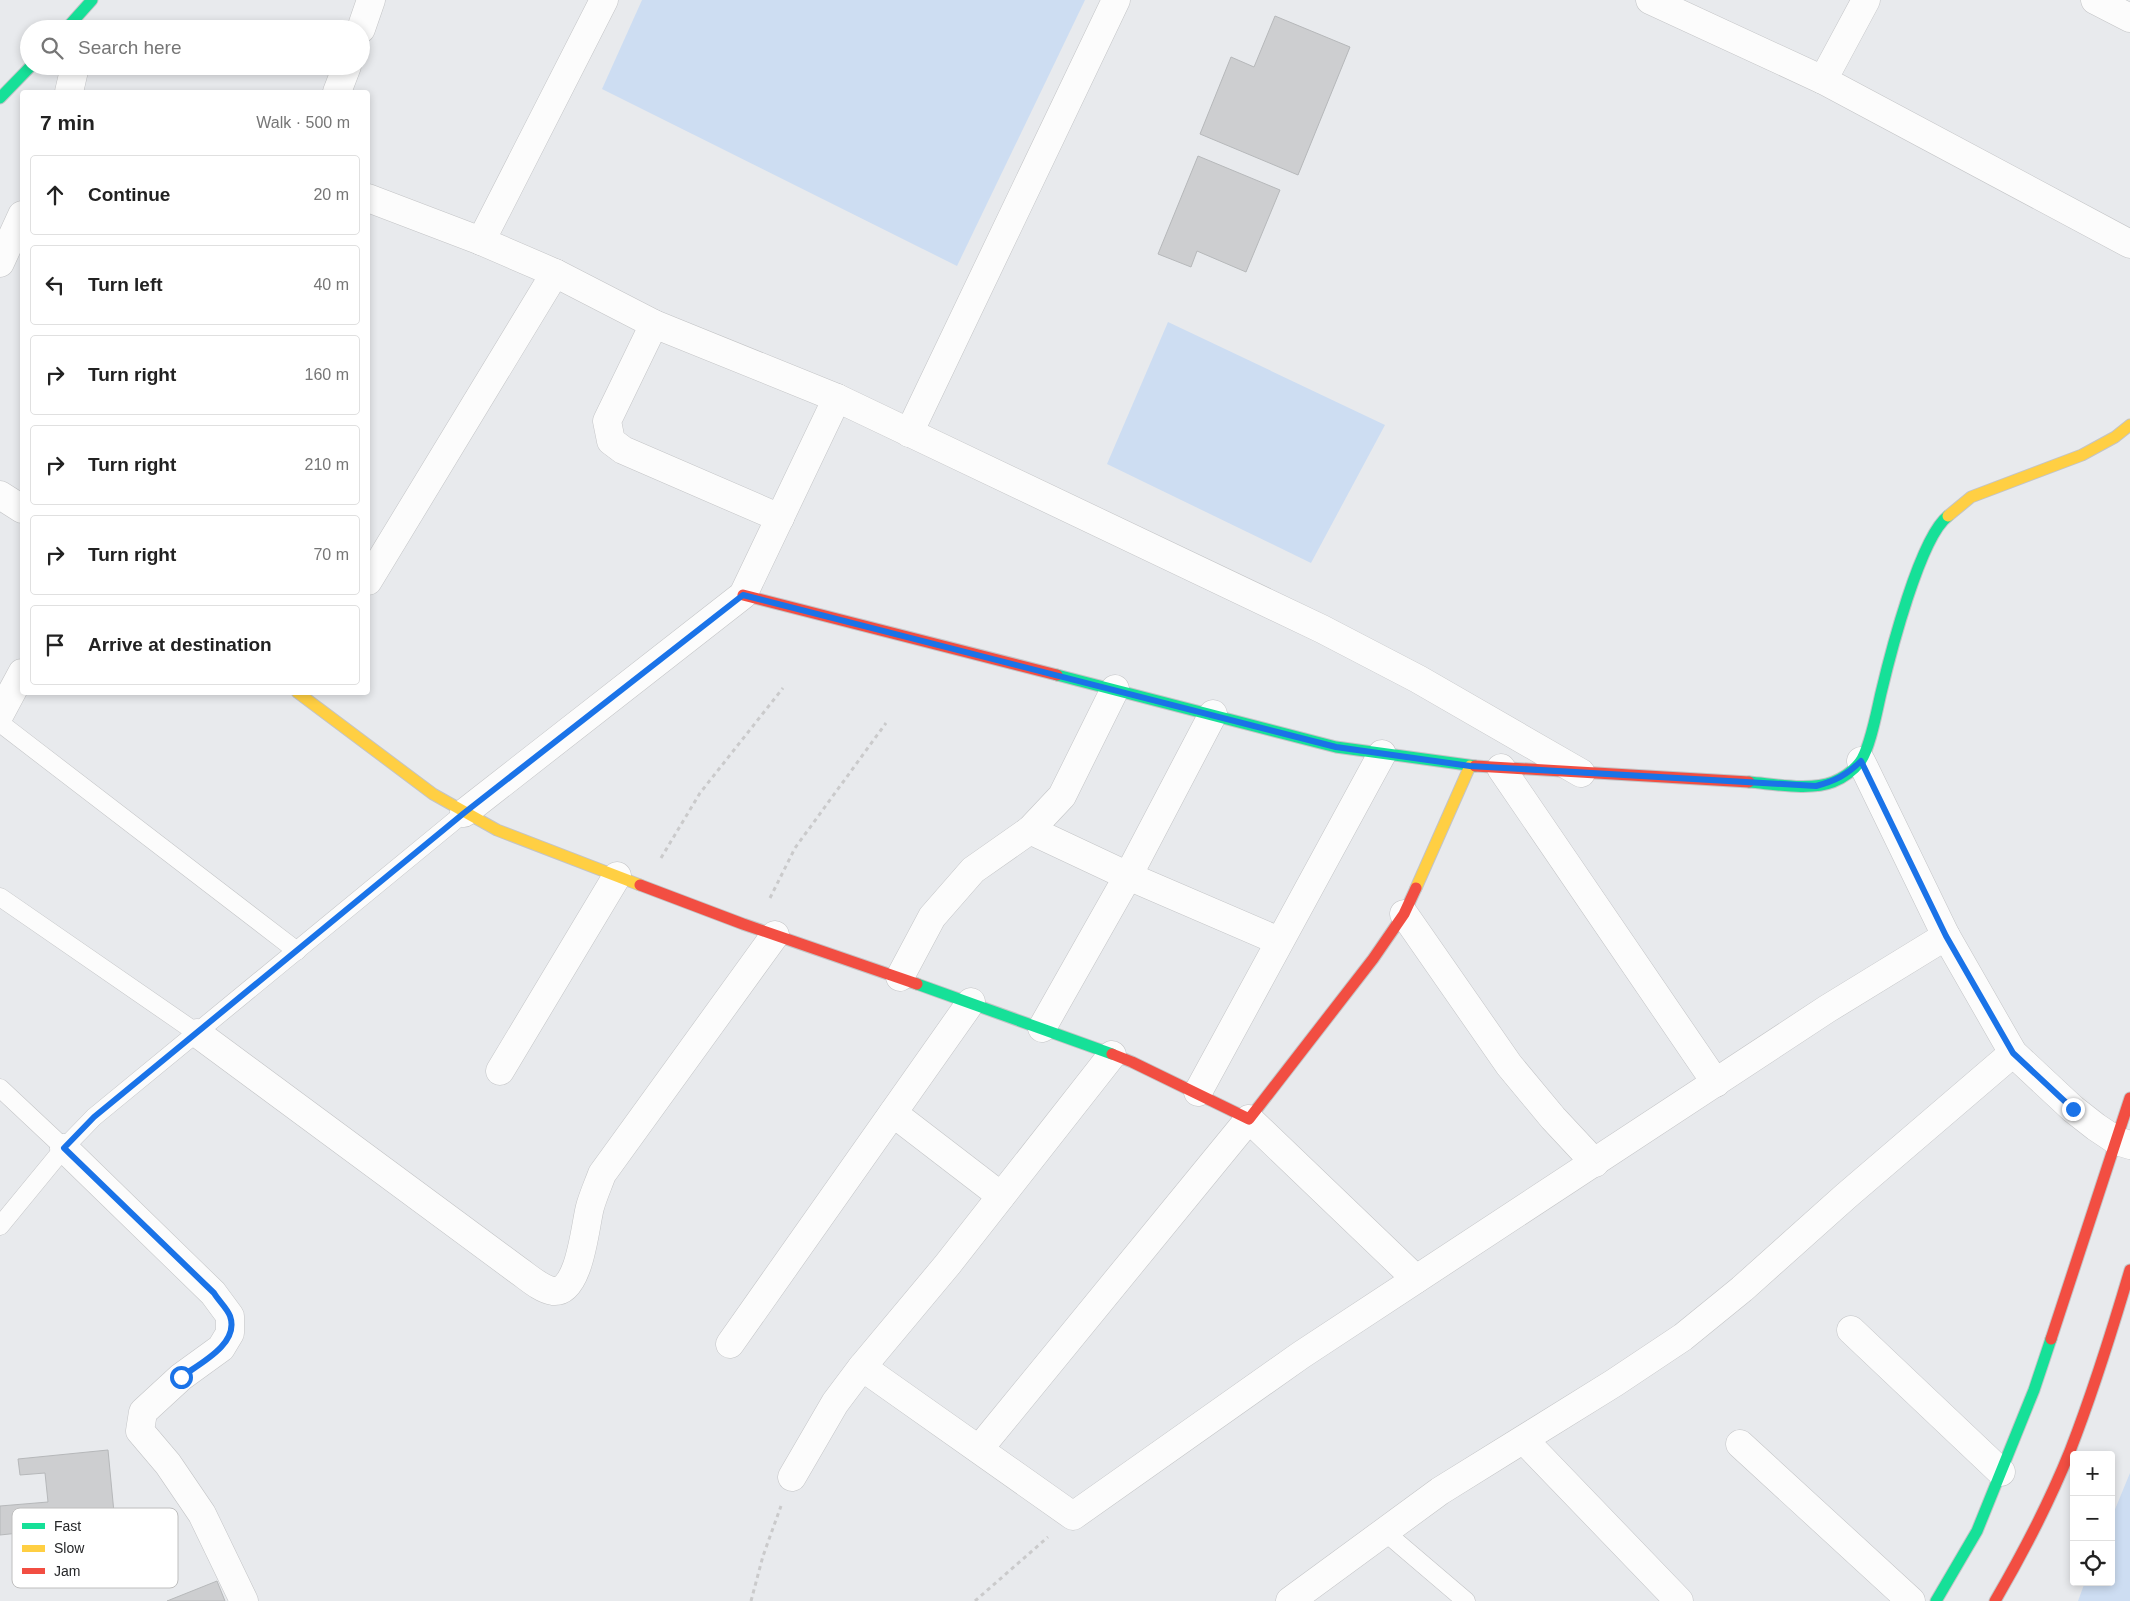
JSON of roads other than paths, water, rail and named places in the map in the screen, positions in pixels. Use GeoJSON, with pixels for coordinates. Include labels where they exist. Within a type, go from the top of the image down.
{"type":"FeatureCollection","features":[{"type":"Feature","properties":{"kind":"street"},"geometry":{"type":"LineString","coordinates":[[76,20],[92,0]]}},
{"type":"Feature","properties":{"kind":"street"},"geometry":{"type":"LineString","coordinates":[[364,20],[371,0]]}},
{"type":"Feature","properties":{"kind":"street"},"geometry":{"type":"LineString","coordinates":[[481,241],[604,0]]}},
{"type":"Feature","properties":{"kind":"street"},"geometry":{"type":"LineString","coordinates":[[909,433],[1116,0]]}},
{"type":"Feature","properties":{"kind":"street"},"geometry":{"type":"LineString","coordinates":[[1650,0],[1823,80],[2130,244]]}},
{"type":"Feature","properties":{"kind":"street"},"geometry":{"type":"LineString","coordinates":[[1823,80],[1866,0]]}},
{"type":"Feature","properties":{"kind":"street"},"geometry":{"type":"LineString","coordinates":[[2095,0],[2130,18]]}},
{"type":"Feature","properties":{"kind":"street"},"geometry":{"type":"LineString","coordinates":[[0,98],[22,75]]}},
{"type":"Feature","properties":{"kind":"street"},"geometry":{"type":"LineString","coordinates":[[69,90],[73,75]]}},
{"type":"Feature","properties":{"kind":"street"},"geometry":{"type":"LineString","coordinates":[[338,90],[344,75]]}},
{"type":"Feature","properties":{"kind":"street"},"geometry":{"type":"LineString","coordinates":[[370,199],[481,241],[555,273],[654,324],[837,398],[1322,629],[1418,679],[1581,773]]}},
{"type":"Feature","properties":{"kind":"street"},"geometry":{"type":"LineString","coordinates":[[0,263],[20,219]]}},
{"type":"Feature","properties":{"kind":"street"},"geometry":{"type":"LineString","coordinates":[[370,578],[555,273]]}},
{"type":"Feature","properties":{"kind":"street"},"geometry":{"type":"LineString","coordinates":[[654,324],[607,421],[611,441],[623,450],[780,518]]}},
{"type":"Feature","properties":{"kind":"street"},"geometry":{"type":"LineString","coordinates":[[464,813],[743,595],[837,398]]}},
{"type":"Feature","properties":{"kind":"street"},"geometry":{"type":"LineString","coordinates":[[743,595],[1336,747],[1470,766],[1816,786],[1833,782],[1849,773],[1861,761],[1874,726],[1889,659],[1920,563],[1941,520],[1971,497],[2082,455],[2115,437],[2130,425]]}},
{"type":"Feature","properties":{"kind":"street"},"geometry":{"type":"LineString","coordinates":[[0,495],[20,508]]}},
{"type":"Feature","properties":{"kind":"street"},"geometry":{"type":"LineString","coordinates":[[0,714],[20,677]]}},
{"type":"Feature","properties":{"kind":"street"},"geometry":{"type":"LineString","coordinates":[[900,978],[932,917],[973,870],[1030,830],[1062,796],[1115,689]]}},
{"type":"Feature","properties":{"kind":"street"},"geometry":{"type":"LineString","coordinates":[[302,695],[433,794],[497,830],[767,932],[1042,1028],[1112,1055],[1198,1092],[1249,1119],[1416,1279]]}},
{"type":"Feature","properties":{"kind":"street"},"geometry":{"type":"LineString","coordinates":[[1042,1028],[1128,876],[1213,714]]}},
{"type":"Feature","properties":{"kind":"street"},"geometry":{"type":"LineString","coordinates":[[1198,1092],[1382,754]]}},
{"type":"Feature","properties":{"kind":"street"},"geometry":{"type":"LineString","coordinates":[[1861,761],[1946,936],[2013,1053],[2073,1109],[2096,1127],[2124,1143]]}},
{"type":"Feature","properties":{"kind":"street"},"geometry":{"type":"LineString","coordinates":[[979,1449],[1249,1119],[1373,958],[1404,914],[1470,766]]}},
{"type":"Feature","properties":{"kind":"street"},"geometry":{"type":"LineString","coordinates":[[1501,768],[1716,1083]]}},
{"type":"Feature","properties":{"kind":"street"},"geometry":{"type":"LineString","coordinates":[[1030,830],[1128,876],[1279,941]]}},
{"type":"Feature","properties":{"kind":"street"},"geometry":{"type":"LineString","coordinates":[[500,1071],[617,876]]}},
{"type":"Feature","properties":{"kind":"street"},"geometry":{"type":"LineString","coordinates":[[1404,914],[1509,1065],[1553,1118],[1595,1163]]}},
{"type":"Feature","properties":{"kind":"street"},"geometry":{"type":"LineString","coordinates":[[197,1033],[519,1271],[542,1287],[554,1291],[561,1290],[570,1284],[580,1258],[590,1206],[602,1174],[767,932]]}},
{"type":"Feature","properties":{"kind":"street"},"geometry":{"type":"LineString","coordinates":[[862,1367],[1074,1516],[1301,1355],[1828,1009],[1946,936]]}},
{"type":"Feature","properties":{"kind":"street"},"geometry":{"type":"LineString","coordinates":[[730,1344],[971,1002]]}},
{"type":"Feature","properties":{"kind":"street"},"geometry":{"type":"LineString","coordinates":[[1290,1601],[1440,1491],[1524,1440],[1683,1337],[1742,1289],[2013,1053]]}},
{"type":"Feature","properties":{"kind":"street"},"geometry":{"type":"LineString","coordinates":[[792,1477],[835,1403],[862,1367],[1001,1196],[1112,1055]]}},
{"type":"Feature","properties":{"kind":"street"},"geometry":{"type":"LineString","coordinates":[[1936,1601],[1976,1531],[2034,1390],[2124,1143],[2130,1098]]}},
{"type":"Feature","properties":{"kind":"street"},"geometry":{"type":"LineString","coordinates":[[893,1113],[1001,1196]]}},
{"type":"Feature","properties":{"kind":"street"},"geometry":{"type":"LineString","coordinates":[[64,1148],[214,1293],[230,1316],[230,1333],[221,1348],[181,1377],[143,1412],[140,1430],[168,1464],[202,1514],[244,1601]]}},
{"type":"Feature","properties":{"kind":"street"},"geometry":{"type":"LineString","coordinates":[[1995,1601],[2030,1538],[2060,1474],[2085,1408],[2130,1270]]}},
{"type":"Feature","properties":{"kind":"street"},"geometry":{"type":"LineString","coordinates":[[1852,1330],[2001,1472]]}},
{"type":"Feature","properties":{"kind":"street"},"geometry":{"type":"LineString","coordinates":[[1524,1440],[1679,1601]]}},
{"type":"Feature","properties":{"kind":"street"},"geometry":{"type":"LineString","coordinates":[[1740,1444],[1910,1601]]}},
{"type":"Feature","properties":{"kind":"lane"},"geometry":{"type":"LineString","coordinates":[[0,723],[297,951]]}},
{"type":"Feature","properties":{"kind":"lane"},"geometry":{"type":"LineString","coordinates":[[0,1226],[64,1148],[94,1117],[464,813]]}},
{"type":"Feature","properties":{"kind":"lane"},"geometry":{"type":"LineString","coordinates":[[0,897],[197,1033]]}},
{"type":"Feature","properties":{"kind":"lane"},"geometry":{"type":"LineString","coordinates":[[0,1088],[64,1148]]}},
{"type":"Feature","properties":{"kind":"lane"},"geometry":{"type":"LineString","coordinates":[[1385,1532],[1466,1601]]}}]}
